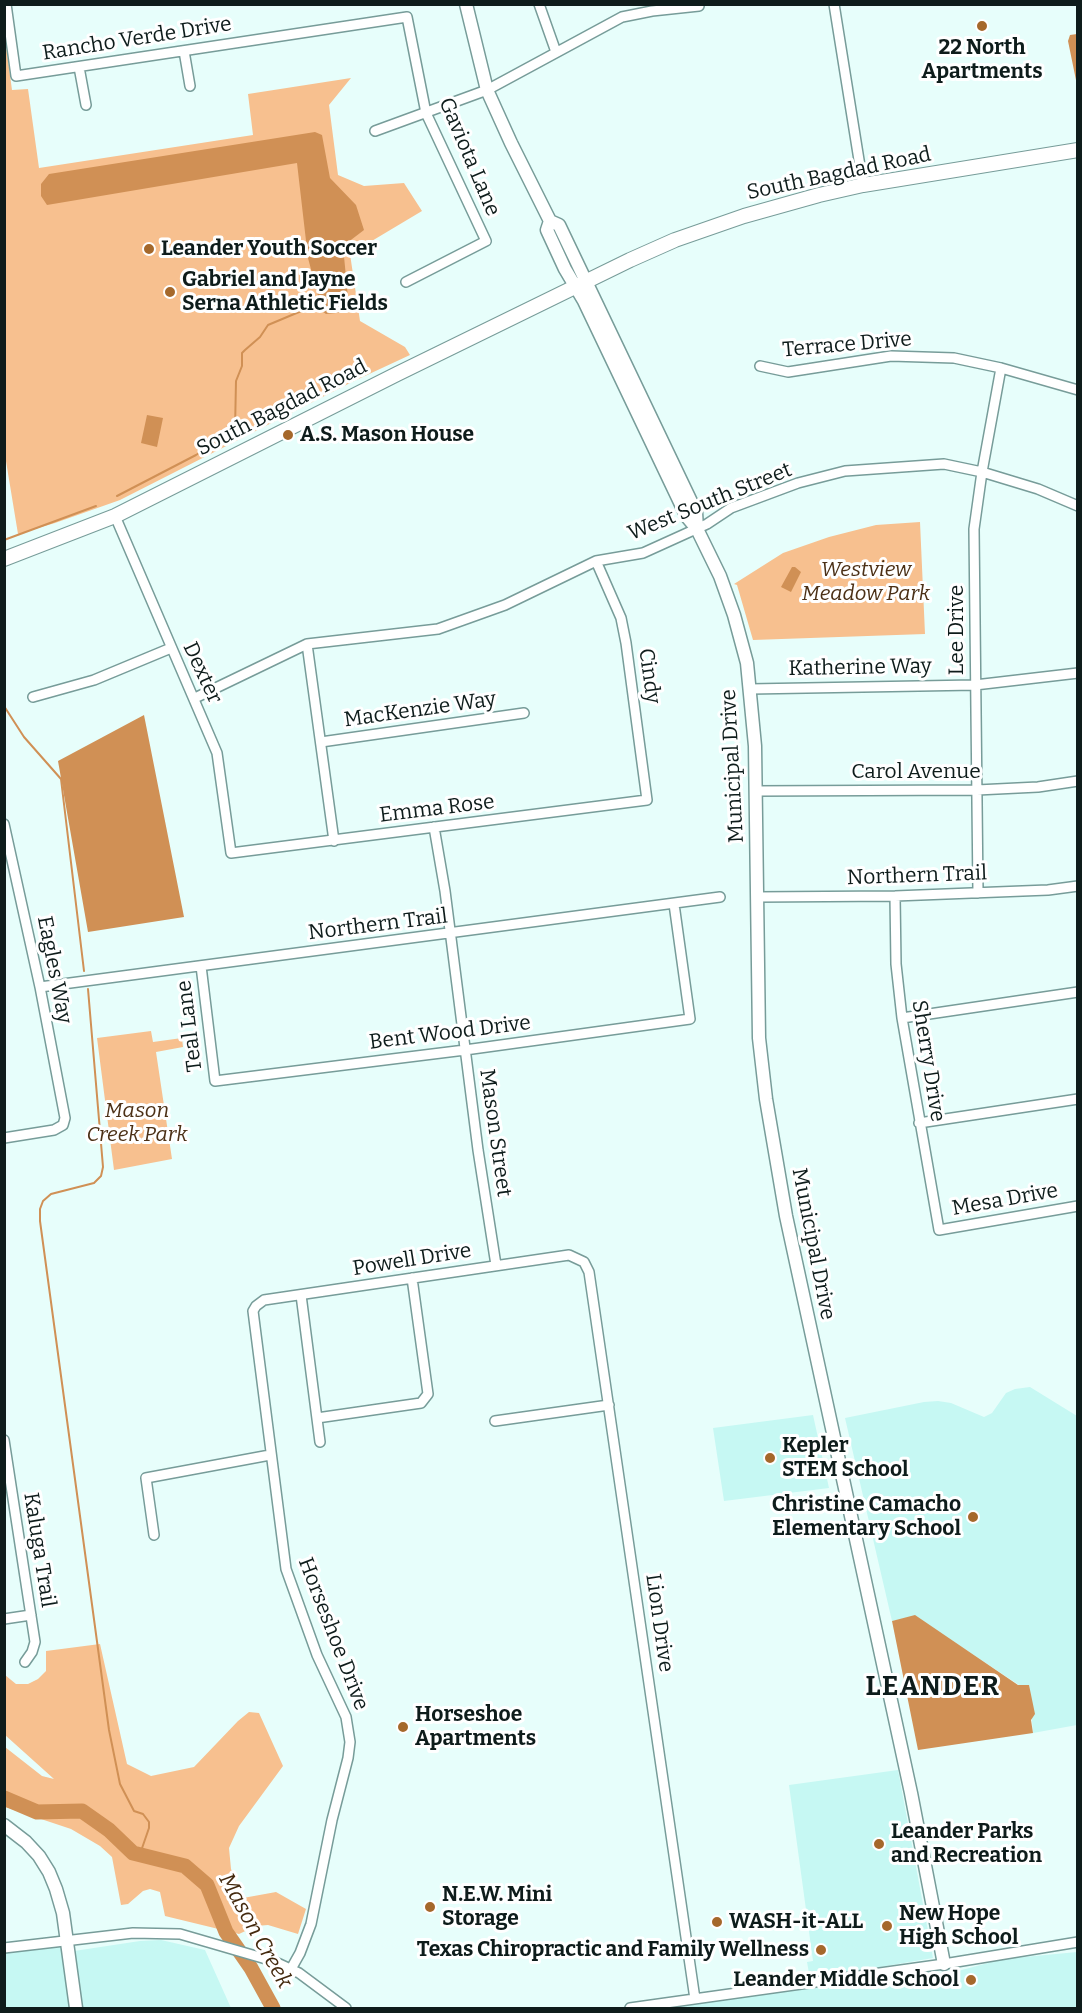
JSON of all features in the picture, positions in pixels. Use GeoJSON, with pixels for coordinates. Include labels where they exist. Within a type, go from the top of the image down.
{"type":"FeatureCollection","features":[{"type":"Feature","properties":{"kind":"main road","name":"South Bagdad Road"},"geometry":{"type":"LineString","coordinates":[[4,559],[115,516],[397,374],[658,248],[744,216],[863,185],[1077,150]]}},
{"type":"Feature","properties":{"kind":"street","name":"Rancho Verde Drive"},"geometry":{"type":"LineString","coordinates":[[6,4],[16,76],[407,17]]}},
{"type":"Feature","properties":{"kind":"street","name":"Municipal Drive"},"geometry":{"type":"LineString","coordinates":[[466,4],[487,90],[550,220],[547,230],[565,269],[581,284],[584,301],[611,346],[664,457],[696,512],[697,529],[720,576],[747,663],[754,746],[759,1038],[780,1184],[911,1793],[944,1964]]}},
{"type":"Feature","properties":{"kind":"street"},"geometry":{"type":"LineString","coordinates":[[539,4],[556,52]]}},
{"type":"Feature","properties":{"kind":"street"},"geometry":{"type":"LineString","coordinates":[[834,4],[863,185]]}},
{"type":"Feature","properties":{"kind":"street"},"geometry":{"type":"LineString","coordinates":[[375,131],[487,90],[622,17],[651,8],[699,6]]}},
{"type":"Feature","properties":{"kind":"street","name":"Gaviota Lane"},"geometry":{"type":"LineString","coordinates":[[406,282],[486,241],[426,113],[407,17]]}},
{"type":"Feature","properties":{"kind":"street"},"geometry":{"type":"LineString","coordinates":[[184,51],[190,86]]}},
{"type":"Feature","properties":{"kind":"street"},"geometry":{"type":"LineString","coordinates":[[79,67],[86,105]]}},
{"type":"Feature","properties":{"kind":"street","name":"Terrace Drive"},"geometry":{"type":"LineString","coordinates":[[760,366],[788,372],[891,356],[954,358],[1001,368],[1077,390]]}},
{"type":"Feature","properties":{"kind":"street","name":"Lee Drive"},"geometry":{"type":"LineString","coordinates":[[978,893],[974,529],[1001,368]]}},
{"type":"Feature","properties":{"kind":"street","name":"West South Street"},"geometry":{"type":"LineString","coordinates":[[195,698],[307,645],[438,629],[505,605],[596,561],[643,553],[697,529],[731,508],[798,483],[845,471],[944,464],[982,472],[1038,489],[1077,506]]}},
{"type":"Feature","properties":{"kind":"street","name":"Dexter"},"geometry":{"type":"LineString","coordinates":[[115,516],[218,753],[231,853]]}},
{"type":"Feature","properties":{"kind":"street","name":"Cindy"},"geometry":{"type":"LineString","coordinates":[[596,561],[621,618],[647,800]]}},
{"type":"Feature","properties":{"kind":"street"},"geometry":{"type":"LineString","coordinates":[[307,645],[334,841]]}},
{"type":"Feature","properties":{"kind":"street"},"geometry":{"type":"LineString","coordinates":[[33,698],[94,680],[171,648]]}},
{"type":"Feature","properties":{"kind":"street","name":"Katherine Way"},"geometry":{"type":"LineString","coordinates":[[750,689],[975,685],[1077,673]]}},
{"type":"Feature","properties":{"kind":"street","name":"MacKenzie Way"},"geometry":{"type":"LineString","coordinates":[[321,742],[524,713]]}},
{"type":"Feature","properties":{"kind":"street","name":"Carol Avenue"},"geometry":{"type":"LineString","coordinates":[[755,791],[977,790],[1038,787],[1077,781]]}},
{"type":"Feature","properties":{"kind":"street","name":"Emma Rose"},"geometry":{"type":"LineString","coordinates":[[231,853],[647,800]]}},
{"type":"Feature","properties":{"kind":"street","name":"Mason Street"},"geometry":{"type":"LineString","coordinates":[[434,827],[496,1265]]}},
{"type":"Feature","properties":{"kind":"street","name":"Eagles Way"},"geometry":{"type":"LineString","coordinates":[[4,1138],[54,1130],[63,1125],[65,1115],[5,828]]}},
{"type":"Feature","properties":{"kind":"street","name":"Northern Trail"},"geometry":{"type":"LineString","coordinates":[[757,897],[895,896],[1048,890],[1077,886]]}},
{"type":"Feature","properties":{"kind":"street","name":"Sherry Drive"},"geometry":{"type":"LineString","coordinates":[[895,896],[896,964],[902,1018],[939,1230]]}},
{"type":"Feature","properties":{"kind":"street","name":"Northern Trail"},"geometry":{"type":"LineString","coordinates":[[40,987],[720,897]]}},
{"type":"Feature","properties":{"kind":"street","name":"Bent Wood Drive"},"geometry":{"type":"LineString","coordinates":[[215,1082],[690,1019],[674,904]]}},
{"type":"Feature","properties":{"kind":"street","name":"Teal Lane"},"geometry":{"type":"LineString","coordinates":[[201,966],[215,1082]]}},
{"type":"Feature","properties":{"kind":"street"},"geometry":{"type":"LineString","coordinates":[[902,1018],[1077,992]]}},
{"type":"Feature","properties":{"kind":"street"},"geometry":{"type":"LineString","coordinates":[[920,1123],[1077,1099]]}},
{"type":"Feature","properties":{"kind":"street","name":"Mesa Drive"},"geometry":{"type":"LineString","coordinates":[[939,1230],[1077,1206]]}},
{"type":"Feature","properties":{"kind":"street","name":"Powell Drive"},"geometry":{"type":"LineString","coordinates":[[256,1306],[264,1300],[496,1265],[576,1257]]}},
{"type":"Feature","properties":{"kind":"street","name":"Lion Drive"},"geometry":{"type":"LineString","coordinates":[[576,1257],[584,1262],[589,1272],[695,1999]]}},
{"type":"Feature","properties":{"kind":"street"},"geometry":{"type":"LineString","coordinates":[[317,1418],[421,1403],[428,1394],[412,1278]]}},
{"type":"Feature","properties":{"kind":"street"},"geometry":{"type":"LineString","coordinates":[[301,1295],[320,1442]]}},
{"type":"Feature","properties":{"kind":"street","name":"Horseshoe Drive"},"geometry":{"type":"LineString","coordinates":[[256,1306],[253,1318],[284,1559],[317,1655],[346,1717],[350,1742],[311,1924],[291,1969]]}},
{"type":"Feature","properties":{"kind":"street"},"geometry":{"type":"LineString","coordinates":[[495,1421],[609,1405]]}},
{"type":"Feature","properties":{"kind":"street","name":"Kaluga Trail"},"geometry":{"type":"LineString","coordinates":[[4,1440],[35,1642],[25,1662]]}},
{"type":"Feature","properties":{"kind":"street"},"geometry":{"type":"LineString","coordinates":[[154,1535],[146,1478],[270,1455]]}},
{"type":"Feature","properties":{"kind":"street"},"geometry":{"type":"LineString","coordinates":[[4,1619],[31,1615]]}},
{"type":"Feature","properties":{"kind":"street"},"geometry":{"type":"LineString","coordinates":[[4,1825],[26,1842],[49,1872],[63,1913],[76,2008]]}},
{"type":"Feature","properties":{"kind":"street"},"geometry":{"type":"LineString","coordinates":[[4,1948],[149,1932],[180,1934],[248,1952],[291,1969],[346,2008]]}},
{"type":"Feature","properties":{"kind":"street"},"geometry":{"type":"LineString","coordinates":[[630,2008],[944,1964],[1077,1942]]}},
{"type":"Feature","properties":{"kind":"shaded area"},"geometry":{"type":"Polygon","coordinates":[[[1077,34],[1078,85],[1068,41],[1070,35],[1077,34]]]}},
{"type":"Feature","properties":{"kind":"shaded area"},"geometry":{"type":"Polygon","coordinates":[[[315,132],[322,135],[330,178],[356,205],[364,230],[343,246],[349,308],[346,312],[326,314],[322,311],[308,258],[297,163],[47,205],[41,196],[41,184],[49,174],[315,132]]]}},
{"type":"Feature","properties":{"kind":"shaded area"},"geometry":{"type":"Polygon","coordinates":[[[147,415],[163,418],[157,447],[141,443],[147,415]]]}},
{"type":"Feature","properties":{"kind":"shaded area"},"geometry":{"type":"Polygon","coordinates":[[[792,567],[801,572],[791,592],[781,587],[792,567]]]}},
{"type":"Feature","properties":{"kind":"shaded area"},"geometry":{"type":"Polygon","coordinates":[[[144,715],[184,917],[88,932],[58,761],[144,715]]]}},
{"type":"Feature","properties":{"kind":"shaded area","name":"Christine Camacho Elementary School"},"geometry":{"type":"Polygon","coordinates":[[[1030,1387],[1077,1416],[1077,1725],[1033,1733],[1029,1685],[1019,1685],[915,1616],[892,1621],[845,1418],[938,1401],[951,1403],[984,1417],[992,1413],[1006,1393],[1030,1387]]]}},
{"type":"Feature","properties":{"kind":"shaded area","name":"Kepler STEM School"},"geometry":{"type":"Polygon","coordinates":[[[813,1415],[829,1488],[724,1501],[713,1428],[813,1415]]]}},
{"type":"Feature","properties":{"kind":"shaded area"},"geometry":{"type":"Polygon","coordinates":[[[915,1615],[1018,1685],[1029,1685],[1035,1714],[1031,1720],[1033,1733],[918,1750],[892,1621],[915,1615]]]}},
{"type":"Feature","properties":{"kind":"shaded area"},"geometry":{"type":"Polygon","coordinates":[[[898,1770],[933,1958],[810,1979],[807,1962],[813,1961],[789,1785],[898,1770]]]}},
{"type":"Feature","properties":{"kind":"shaded area"},"geometry":{"type":"Polygon","coordinates":[[[161,1940],[205,1950],[231,2008],[5,2008],[4,1949],[67,1941],[74,1951],[161,1940]]]}},
{"type":"Feature","properties":{"kind":"shaded area","name":"Leander Middle School"},"geometry":{"type":"Polygon","coordinates":[[[1077,1952],[1077,2008],[666,2008],[958,1971],[1003,1959],[1077,1952]]]}},
{"type":"Feature","properties":{"kind":"green space"},"geometry":{"type":"Polygon","coordinates":[[[4,31],[12,90],[28,89],[39,168],[253,135],[248,94],[351,78],[329,105],[338,175],[364,186],[404,183],[422,211],[350,254],[360,321],[405,347],[410,355],[120,500],[18,534],[4,449],[4,31]]]}},
{"type":"Feature","properties":{"kind":"green space","name":"Westview Meadow Park"},"geometry":{"type":"Polygon","coordinates":[[[920,522],[925,634],[753,640],[737,585],[734,584],[783,553],[829,537],[876,525],[920,522]]]}},
{"type":"Feature","properties":{"kind":"green space","name":"Mason Creek Park"},"geometry":{"type":"Polygon","coordinates":[[[151,1031],[153,1042],[182,1038],[183,1047],[156,1052],[172,1159],[114,1170],[97,1038],[151,1031]]]}},
{"type":"Feature","properties":{"kind":"green space"},"geometry":{"type":"Polygon","coordinates":[[[100,1644],[127,1764],[151,1776],[194,1767],[238,1721],[249,1712],[259,1713],[283,1766],[239,1826],[229,1848],[231,1869],[243,1898],[276,1892],[306,1909],[298,1934],[268,1925],[256,1926],[239,1934],[165,1916],[160,1892],[150,1889],[143,1891],[128,1904],[121,1905],[112,1857],[100,1846],[71,1829],[5,1807],[5,1747],[42,1776],[54,1779],[5,1735],[5,1675],[16,1684],[28,1684],[38,1679],[46,1671],[46,1651],[100,1644]]]}},
{"type":"Feature","properties":{"kind":"waterway"},"geometry":{"type":"LineString","coordinates":[[117,496],[196,455],[235,430],[236,381],[242,366],[242,353],[260,337],[268,325],[299,312],[321,307]]}},
{"type":"Feature","properties":{"kind":"waterway"},"geometry":{"type":"LineString","coordinates":[[4,540],[96,506]]}},
{"type":"Feature","properties":{"kind":"waterway"},"geometry":{"type":"LineString","coordinates":[[4,706],[24,737],[61,779],[84,971]]}},
{"type":"Feature","properties":{"kind":"waterway"},"geometry":{"type":"LineString","coordinates":[[88,989],[103,1167],[101,1176],[94,1183],[51,1194],[43,1201],[40,1221],[109,1730],[120,1784],[134,1811],[143,1814],[149,1822],[140,1854]]}},
{"type":"Feature","properties":{"kind":"waterway","name":"Mason Creek"},"geometry":{"type":"LineString","coordinates":[[4,1798],[37,1812],[82,1811],[109,1830],[133,1853],[185,1866],[207,1885],[226,1932],[251,1968],[273,2008]]}},
{"type":"Feature","properties":{"kind":"place","name":"22 North Apartments"},"geometry":{"type":"Point","coordinates":[982,26]}},
{"type":"Feature","properties":{"kind":"place","name":"Leander Youth Soccer"},"geometry":{"type":"Point","coordinates":[149,249]}},
{"type":"Feature","properties":{"kind":"place","name":"Gabriel and Jayne Serna Athletic Fields"},"geometry":{"type":"Point","coordinates":[170,292]}},
{"type":"Feature","properties":{"kind":"place","name":"A.S. Mason House"},"geometry":{"type":"Point","coordinates":[288,435]}},
{"type":"Feature","properties":{"kind":"place","name":"Kepler STEM School"},"geometry":{"type":"Point","coordinates":[770,1458]}},
{"type":"Feature","properties":{"kind":"place","name":"Christine Camacho Elementary School"},"geometry":{"type":"Point","coordinates":[973,1517]}},
{"type":"Feature","properties":{"kind":"place","name":"Horseshoe Apartments"},"geometry":{"type":"Point","coordinates":[403,1727]}},
{"type":"Feature","properties":{"kind":"place","name":"Leander Parks and Recreation"},"geometry":{"type":"Point","coordinates":[879,1844]}},
{"type":"Feature","properties":{"kind":"place","name":"N.E.W. Mini Storage"},"geometry":{"type":"Point","coordinates":[430,1907]}},
{"type":"Feature","properties":{"kind":"place","name":"WASH-it-ALL"},"geometry":{"type":"Point","coordinates":[717,1922]}},
{"type":"Feature","properties":{"kind":"place","name":"New Hope High School"},"geometry":{"type":"Point","coordinates":[887,1926]}},
{"type":"Feature","properties":{"kind":"place","name":"Texas Chiropractic and Family Wellness"},"geometry":{"type":"Point","coordinates":[821,1950]}},
{"type":"Feature","properties":{"kind":"place","name":"Leander Middle School"},"geometry":{"type":"Point","coordinates":[971,1980]}},
{"type":"Feature","properties":{"kind":"district","name":"LEANDER"},"geometry":{"type":"Point","coordinates":[933,1687]}}]}
